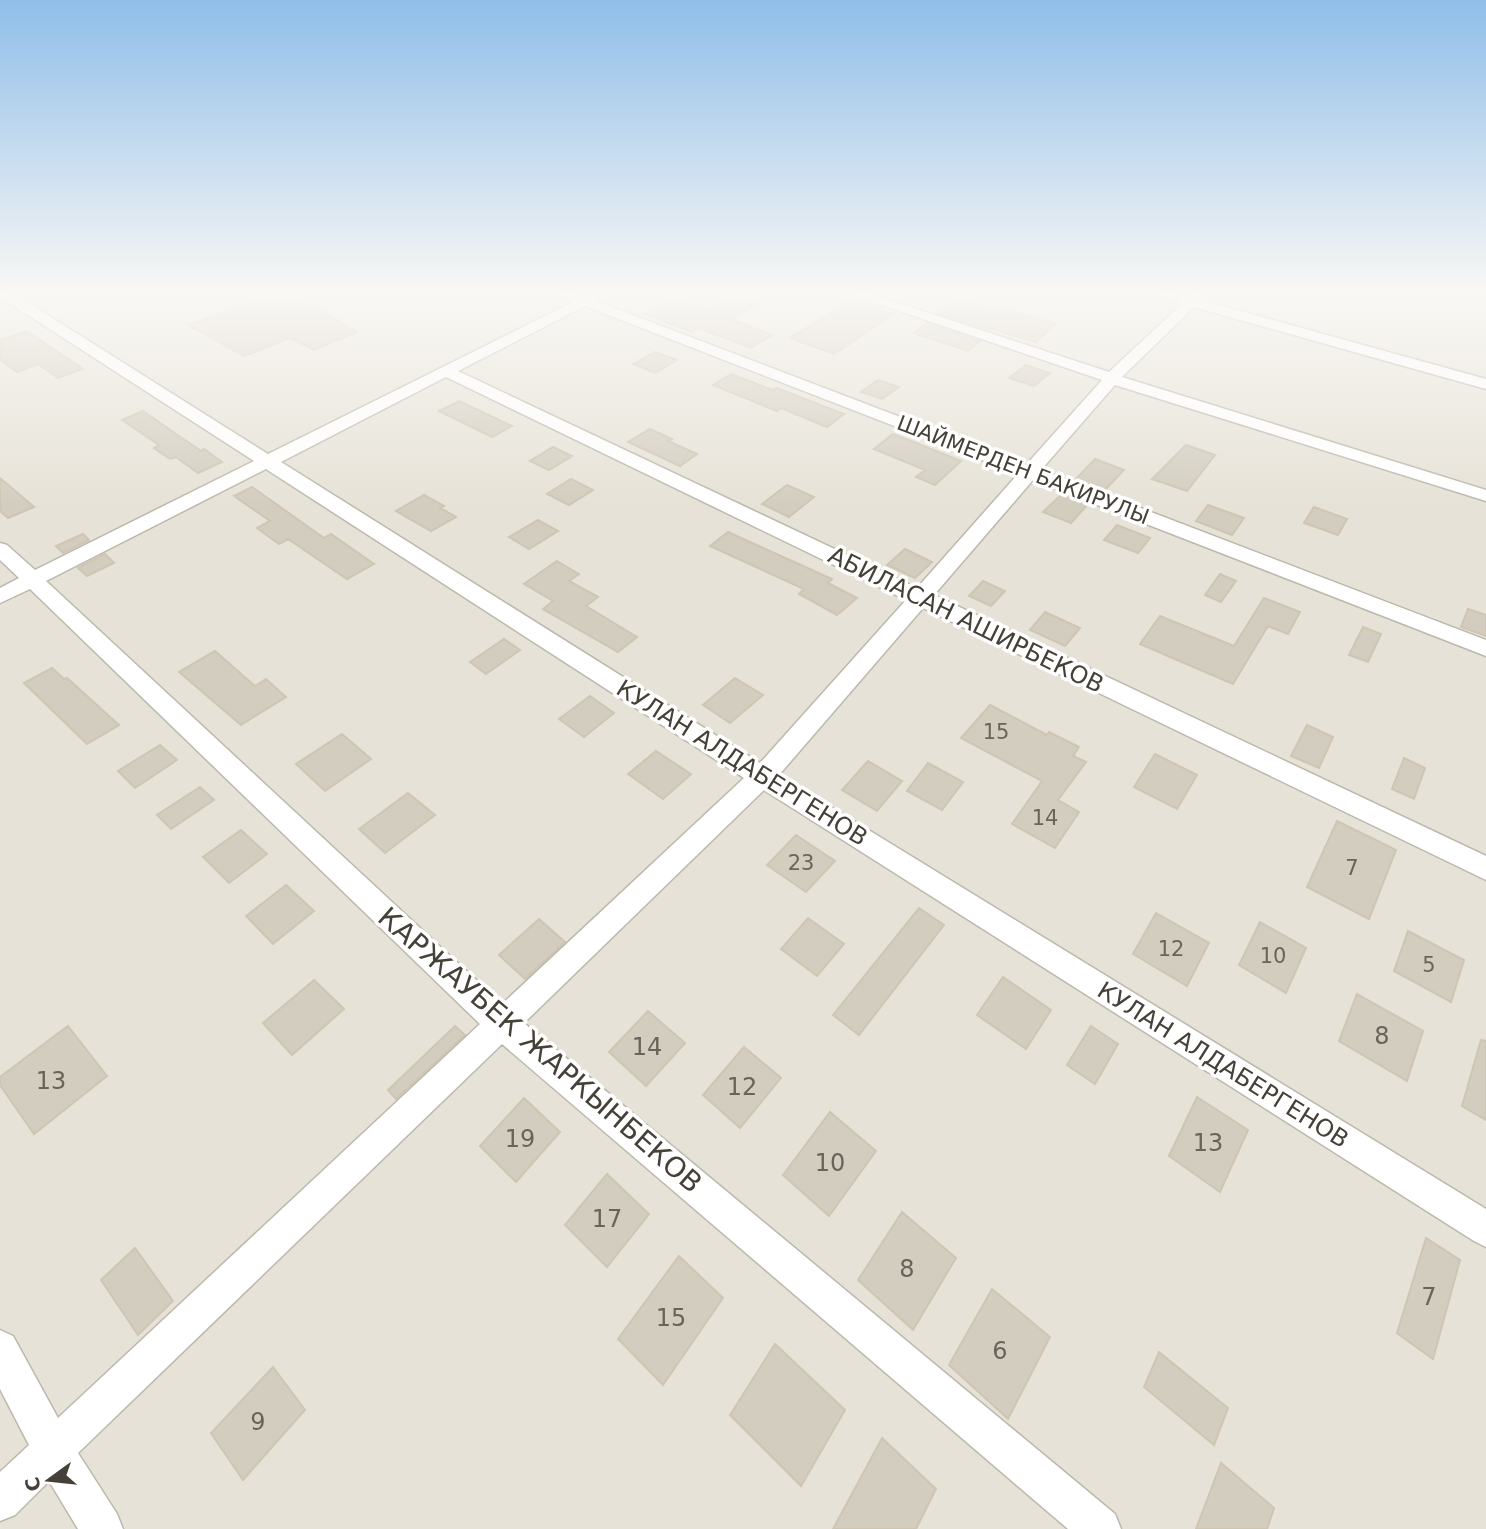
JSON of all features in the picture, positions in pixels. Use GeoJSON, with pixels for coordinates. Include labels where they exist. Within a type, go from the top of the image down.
{"type":"FeatureCollection","features":[{"type":"Feature","properties":{"kind":"street","name":"КУЛАН АЛДАБЕРГЕНОВ"},"geometry":{"type":"LineString","coordinates":[[114,363],[762,777],[1486,1229]]}},
{"type":"Feature","properties":{"kind":"street"},"geometry":{"type":"LineString","coordinates":[[0,596],[463,363]]}},
{"type":"Feature","properties":{"kind":"street","name":"ШАЙМЕРДЕН БАКИРУЛЫ"},"geometry":{"type":"LineString","coordinates":[[745,363],[1486,648]]}},
{"type":"Feature","properties":{"kind":"street"},"geometry":{"type":"LineString","coordinates":[[1068,363],[1486,496]]}},
{"type":"Feature","properties":{"kind":"street"},"geometry":{"type":"LineString","coordinates":[[0,1500],[762,777],[1127,363]]}},
{"type":"Feature","properties":{"kind":"street"},"geometry":{"type":"LineString","coordinates":[[1417,363],[1486,384]]}},
{"type":"Feature","properties":{"kind":"street","name":"АБИЛАСАН АШИРБЕКОВ"},"geometry":{"type":"LineString","coordinates":[[446,372],[1486,869]]}},
{"type":"Feature","properties":{"kind":"street","name":"КАРЖАУБЕК ЖАРКЫНБЕКОВ"},"geometry":{"type":"LineString","coordinates":[[0,549],[502,1024],[1100,1529]]}},
{"type":"Feature","properties":{"kind":"street"},"geometry":{"type":"LineString","coordinates":[[0,1349],[54,1450],[102,1529]]}},
{"type":"Feature","properties":{"kind":"shaded area"},"geometry":{"type":"Polygon","coordinates":[[[0,363],[1486,363],[1486,1529],[0,1529],[0,363]]]}},
{"type":"Feature","properties":{"kind":"building"},"geometry":{"type":"Polygon","coordinates":[[[6,363],[75,363],[83,369],[58,378],[38,364],[17,372],[6,363]]]}},
{"type":"Feature","properties":{"kind":"building"},"geometry":{"type":"Polygon","coordinates":[[[634,363],[671,363],[655,373],[634,363]]]}},
{"type":"Feature","properties":{"kind":"building"},"geometry":{"type":"Polygon","coordinates":[[[1026,365],[1050,373],[1034,386],[1009,378],[1026,365]]]}},
{"type":"Feature","properties":{"kind":"building"},"geometry":{"type":"Polygon","coordinates":[[[731,374],[773,390],[777,388],[844,414],[827,427],[781,408],[777,411],[713,385],[731,374]]]}},
{"type":"Feature","properties":{"kind":"building"},"geometry":{"type":"Polygon","coordinates":[[[878,380],[899,387],[882,399],[861,392],[878,380]]]}},
{"type":"Feature","properties":{"kind":"building"},"geometry":{"type":"Polygon","coordinates":[[[459,401],[512,426],[492,437],[439,411],[459,401]]]}},
{"type":"Feature","properties":{"kind":"building"},"geometry":{"type":"Polygon","coordinates":[[[143,411],[201,451],[204,449],[222,462],[198,473],[176,457],[170,459],[154,448],[159,445],[122,420],[143,411]]]}},
{"type":"Feature","properties":{"kind":"building"},"geometry":{"type":"Polygon","coordinates":[[[650,429],[672,439],[668,441],[697,454],[680,466],[628,442],[650,429]]]}},
{"type":"Feature","properties":{"kind":"building"},"geometry":{"type":"Polygon","coordinates":[[[893,434],[961,461],[935,485],[916,477],[925,470],[874,449],[893,434]]]}},
{"type":"Feature","properties":{"kind":"building"},"geometry":{"type":"Polygon","coordinates":[[[1186,445],[1215,455],[1187,491],[1152,479],[1186,445]]]}},
{"type":"Feature","properties":{"kind":"building"},"geometry":{"type":"Polygon","coordinates":[[[553,447],[572,456],[549,470],[530,461],[553,447]]]}},
{"type":"Feature","properties":{"kind":"building"},"geometry":{"type":"Polygon","coordinates":[[[1095,459],[1124,470],[1107,488],[1101,490],[1075,480],[1095,459]]]}},
{"type":"Feature","properties":{"kind":"building"},"geometry":{"type":"Polygon","coordinates":[[[0,478],[34,507],[8,518],[0,511],[0,478]]]}},
{"type":"Feature","properties":{"kind":"building"},"geometry":{"type":"Polygon","coordinates":[[[571,479],[593,490],[569,505],[547,494],[571,479]]]}},
{"type":"Feature","properties":{"kind":"building"},"geometry":{"type":"Polygon","coordinates":[[[787,485],[814,497],[789,517],[762,504],[787,485]]]}},
{"type":"Feature","properties":{"kind":"building"},"geometry":{"type":"Polygon","coordinates":[[[252,487],[324,538],[331,534],[374,564],[347,579],[288,539],[279,544],[257,528],[270,521],[234,496],[252,487]]]}},
{"type":"Feature","properties":{"kind":"building"},"geometry":{"type":"Polygon","coordinates":[[[1062,494],[1088,504],[1071,523],[1043,512],[1062,494]]]}},
{"type":"Feature","properties":{"kind":"building"},"geometry":{"type":"Polygon","coordinates":[[[424,495],[444,506],[440,508],[456,517],[431,531],[396,511],[424,495]]]}},
{"type":"Feature","properties":{"kind":"building"},"geometry":{"type":"Polygon","coordinates":[[[1208,505],[1244,518],[1232,535],[1196,521],[1208,505]]]}},
{"type":"Feature","properties":{"kind":"building"},"geometry":{"type":"Polygon","coordinates":[[[1314,507],[1347,519],[1338,535],[1304,523],[1314,507]]]}},
{"type":"Feature","properties":{"kind":"building"},"geometry":{"type":"Polygon","coordinates":[[[538,520],[558,531],[529,549],[509,537],[538,520]]]}},
{"type":"Feature","properties":{"kind":"building"},"geometry":{"type":"Polygon","coordinates":[[[1117,525],[1150,538],[1138,553],[1104,540],[1117,525]]]}},
{"type":"Feature","properties":{"kind":"building"},"geometry":{"type":"Polygon","coordinates":[[[728,532],[832,579],[828,583],[857,598],[837,615],[799,594],[804,589],[710,546],[728,532]]]}},
{"type":"Feature","properties":{"kind":"building"},"geometry":{"type":"Polygon","coordinates":[[[83,534],[89,540],[63,553],[56,546],[83,534]]]}},
{"type":"Feature","properties":{"kind":"building"},"geometry":{"type":"Polygon","coordinates":[[[905,549],[932,562],[915,578],[887,565],[905,549]]]}},
{"type":"Feature","properties":{"kind":"building"},"geometry":{"type":"Polygon","coordinates":[[[105,554],[114,563],[87,576],[78,568],[105,554]]]}},
{"type":"Feature","properties":{"kind":"building"},"geometry":{"type":"Polygon","coordinates":[[[557,561],[579,574],[569,581],[598,597],[586,606],[637,637],[618,652],[543,609],[553,601],[524,584],[557,561]]]}},
{"type":"Feature","properties":{"kind":"building"},"geometry":{"type":"Polygon","coordinates":[[[1220,574],[1236,581],[1221,602],[1205,595],[1220,574]]]}},
{"type":"Feature","properties":{"kind":"building"},"geometry":{"type":"Polygon","coordinates":[[[983,581],[1005,591],[991,606],[969,596],[983,581]]]}},
{"type":"Feature","properties":{"kind":"building"},"geometry":{"type":"Polygon","coordinates":[[[1264,598],[1300,612],[1288,634],[1268,626],[1233,684],[1140,644],[1160,616],[1234,646],[1264,598]]]}},
{"type":"Feature","properties":{"kind":"building"},"geometry":{"type":"Polygon","coordinates":[[[1468,609],[1486,615],[1486,636],[1461,627],[1468,609]]]}},
{"type":"Feature","properties":{"kind":"building"},"geometry":{"type":"Polygon","coordinates":[[[1045,612],[1080,628],[1065,646],[1030,630],[1045,612]]]}},
{"type":"Feature","properties":{"kind":"building"},"geometry":{"type":"Polygon","coordinates":[[[1363,627],[1381,634],[1368,662],[1349,655],[1363,627]]]}},
{"type":"Feature","properties":{"kind":"building"},"geometry":{"type":"Polygon","coordinates":[[[504,639],[520,650],[486,674],[470,662],[504,639]]]}},
{"type":"Feature","properties":{"kind":"building"},"geometry":{"type":"Polygon","coordinates":[[[215,651],[255,686],[266,679],[286,697],[241,725],[179,672],[215,651]]]}},
{"type":"Feature","properties":{"kind":"building"},"geometry":{"type":"Polygon","coordinates":[[[52,668],[64,679],[67,678],[119,725],[87,744],[24,683],[52,668]]]}},
{"type":"Feature","properties":{"kind":"building"},"geometry":{"type":"Polygon","coordinates":[[[735,678],[763,695],[730,723],[703,705],[735,678]]]}},
{"type":"Feature","properties":{"kind":"building"},"geometry":{"type":"Polygon","coordinates":[[[590,696],[614,713],[584,737],[559,719],[590,696]]]}},
{"type":"Feature","properties":{"kind":"building"},"geometry":{"type":"Polygon","coordinates":[[[990,705],[1047,735],[1049,732],[1079,747],[1073,756],[1086,762],[1058,800],[1079,812],[1055,848],[1012,824],[1042,781],[961,738],[990,705]]]}},
{"type":"Feature","properties":{"kind":"building"},"geometry":{"type":"Polygon","coordinates":[[[1307,725],[1333,737],[1319,768],[1291,756],[1307,725]]]}},
{"type":"Feature","properties":{"kind":"building"},"geometry":{"type":"Polygon","coordinates":[[[342,734],[371,759],[325,791],[296,764],[342,734]]]}},
{"type":"Feature","properties":{"kind":"building"},"geometry":{"type":"Polygon","coordinates":[[[160,745],[177,760],[135,788],[118,771],[160,745]]]}},
{"type":"Feature","properties":{"kind":"building"},"geometry":{"type":"Polygon","coordinates":[[[656,751],[691,774],[663,799],[628,774],[656,751]]]}},
{"type":"Feature","properties":{"kind":"building"},"geometry":{"type":"Polygon","coordinates":[[[1155,754],[1197,775],[1177,809],[1134,787],[1155,754]]]}},
{"type":"Feature","properties":{"kind":"building"},"geometry":{"type":"Polygon","coordinates":[[[1404,758],[1425,768],[1414,799],[1392,789],[1404,758]]]}},
{"type":"Feature","properties":{"kind":"building"},"geometry":{"type":"Polygon","coordinates":[[[868,761],[902,781],[877,811],[842,790],[868,761]]]}},
{"type":"Feature","properties":{"kind":"building"},"geometry":{"type":"Polygon","coordinates":[[[928,763],[963,782],[942,810],[907,791],[928,763]]]}},
{"type":"Feature","properties":{"kind":"building"},"geometry":{"type":"Polygon","coordinates":[[[200,787],[214,800],[171,829],[157,815],[200,787]]]}},
{"type":"Feature","properties":{"kind":"building"},"geometry":{"type":"Polygon","coordinates":[[[408,793],[435,815],[385,853],[359,829],[408,793]]]}},
{"type":"Feature","properties":{"kind":"building"},"geometry":{"type":"Polygon","coordinates":[[[1337,821],[1396,850],[1369,919],[1307,887],[1337,821]]]}},
{"type":"Feature","properties":{"kind":"building"},"geometry":{"type":"Polygon","coordinates":[[[241,830],[267,854],[229,883],[203,857],[241,830]]]}},
{"type":"Feature","properties":{"kind":"building"},"geometry":{"type":"Polygon","coordinates":[[[796,835],[835,861],[806,892],[767,865],[796,835]]]}},
{"type":"Feature","properties":{"kind":"building"},"geometry":{"type":"Polygon","coordinates":[[[286,885],[314,911],[273,944],[246,916],[286,885]]]}},
{"type":"Feature","properties":{"kind":"building"},"geometry":{"type":"Polygon","coordinates":[[[919,908],[944,925],[859,1035],[833,1015],[919,908]]]}},
{"type":"Feature","properties":{"kind":"building"},"geometry":{"type":"Polygon","coordinates":[[[1156,913],[1209,943],[1187,986],[1133,954],[1156,913]]]}},
{"type":"Feature","properties":{"kind":"building"},"geometry":{"type":"Polygon","coordinates":[[[808,918],[844,944],[817,976],[781,949],[808,918]]]}},
{"type":"Feature","properties":{"kind":"building"},"geometry":{"type":"Polygon","coordinates":[[[539,919],[565,942],[525,979],[499,955],[539,919]]]}},
{"type":"Feature","properties":{"kind":"building"},"geometry":{"type":"Polygon","coordinates":[[[1260,922],[1306,948],[1286,993],[1239,965],[1260,922]]]}},
{"type":"Feature","properties":{"kind":"building"},"geometry":{"type":"Polygon","coordinates":[[[1408,931],[1464,960],[1451,1002],[1394,971],[1408,931]]]}},
{"type":"Feature","properties":{"kind":"building"},"geometry":{"type":"Polygon","coordinates":[[[1003,977],[1051,1010],[1026,1049],[977,1015],[1003,977]]]}},
{"type":"Feature","properties":{"kind":"building"},"geometry":{"type":"Polygon","coordinates":[[[314,980],[344,1009],[292,1055],[263,1023],[314,980]]]}},
{"type":"Feature","properties":{"kind":"building"},"geometry":{"type":"Polygon","coordinates":[[[1357,994],[1423,1031],[1407,1081],[1339,1041],[1357,994]]]}},
{"type":"Feature","properties":{"kind":"building"},"geometry":{"type":"Polygon","coordinates":[[[648,1011],[685,1043],[646,1086],[609,1052],[648,1011]]]}},
{"type":"Feature","properties":{"kind":"building"},"geometry":{"type":"Polygon","coordinates":[[[68,1026],[107,1076],[34,1134],[0,1085],[0,1077],[68,1026]]]}},
{"type":"Feature","properties":{"kind":"building"},"geometry":{"type":"Polygon","coordinates":[[[455,1026],[465,1035],[396,1099],[388,1090],[455,1026]]]}},
{"type":"Feature","properties":{"kind":"building"},"geometry":{"type":"Polygon","coordinates":[[[1091,1026],[1118,1044],[1095,1084],[1067,1065],[1091,1026]]]}},
{"type":"Feature","properties":{"kind":"building"},"geometry":{"type":"Polygon","coordinates":[[[1481,1040],[1486,1041],[1486,1120],[1462,1106],[1481,1040]]]}},
{"type":"Feature","properties":{"kind":"building"},"geometry":{"type":"Polygon","coordinates":[[[744,1047],[781,1078],[740,1128],[703,1095],[744,1047]]]}},
{"type":"Feature","properties":{"kind":"building"},"geometry":{"type":"Polygon","coordinates":[[[1197,1097],[1248,1130],[1220,1192],[1169,1156],[1197,1097]]]}},
{"type":"Feature","properties":{"kind":"building"},"geometry":{"type":"Polygon","coordinates":[[[524,1098],[560,1132],[516,1182],[480,1146],[524,1098]]]}},
{"type":"Feature","properties":{"kind":"building"},"geometry":{"type":"Polygon","coordinates":[[[830,1112],[876,1151],[829,1216],[783,1175],[830,1112]]]}},
{"type":"Feature","properties":{"kind":"building"},"geometry":{"type":"Polygon","coordinates":[[[607,1174],[649,1214],[607,1267],[565,1225],[607,1174]]]}},
{"type":"Feature","properties":{"kind":"building"},"geometry":{"type":"Polygon","coordinates":[[[902,1212],[956,1258],[913,1330],[858,1280],[902,1212]]]}},
{"type":"Feature","properties":{"kind":"building"},"geometry":{"type":"Polygon","coordinates":[[[1426,1238],[1460,1260],[1433,1359],[1397,1333],[1426,1238]]]}},
{"type":"Feature","properties":{"kind":"building"},"geometry":{"type":"Polygon","coordinates":[[[135,1248],[173,1301],[138,1335],[101,1280],[135,1248]]]}},
{"type":"Feature","properties":{"kind":"building"},"geometry":{"type":"Polygon","coordinates":[[[679,1256],[723,1298],[663,1385],[618,1339],[679,1256]]]}},
{"type":"Feature","properties":{"kind":"building"},"geometry":{"type":"Polygon","coordinates":[[[992,1289],[1050,1337],[1008,1419],[949,1365],[992,1289]]]}},
{"type":"Feature","properties":{"kind":"building"},"geometry":{"type":"Polygon","coordinates":[[[775,1344],[845,1410],[801,1486],[730,1415],[775,1344]]]}},
{"type":"Feature","properties":{"kind":"building"},"geometry":{"type":"Polygon","coordinates":[[[1159,1352],[1228,1408],[1214,1445],[1144,1387],[1159,1352]]]}},
{"type":"Feature","properties":{"kind":"building"},"geometry":{"type":"Polygon","coordinates":[[[273,1367],[305,1410],[243,1480],[211,1433],[273,1367]]]}},
{"type":"Feature","properties":{"kind":"building"},"geometry":{"type":"Polygon","coordinates":[[[882,1438],[936,1489],[916,1529],[833,1529],[882,1438]]]}},
{"type":"Feature","properties":{"kind":"building"},"geometry":{"type":"Polygon","coordinates":[[[1221,1463],[1274,1508],[1267,1529],[1196,1529],[1221,1463]]]}}]}
